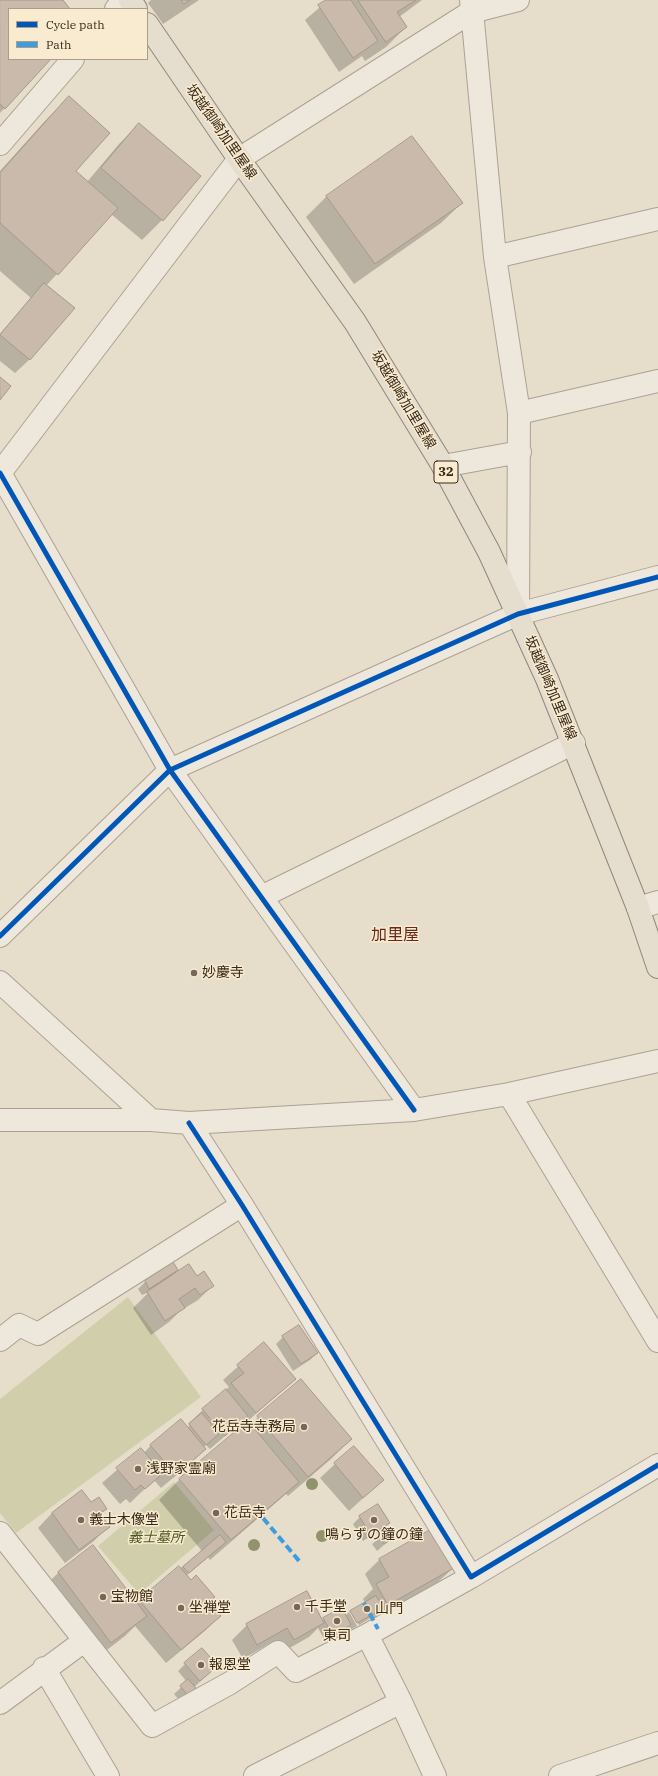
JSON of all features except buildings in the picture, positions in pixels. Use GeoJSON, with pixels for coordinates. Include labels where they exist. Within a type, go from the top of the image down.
{"type":"FeatureCollection","features":[{"type":"Feature","properties":{"kind":"main road","name":"坂越御崎加里屋線"},"geometry":{"type":"LineString","coordinates":[[148,25],[355,322],[443,466],[489,552],[518,614],[648,905],[658,966]]}},
{"type":"Feature","properties":{"kind":"street"},"geometry":{"type":"LineString","coordinates":[[117,8],[124,0]]}},
{"type":"Feature","properties":{"kind":"street"},"geometry":{"type":"LineString","coordinates":[[414,1110],[170,770],[0,473],[240,159],[471,6],[518,0]]}},
{"type":"Feature","properties":{"kind":"street"},"geometry":{"type":"LineString","coordinates":[[471,6],[495,257],[519,413],[518,614]]}},
{"type":"Feature","properties":{"kind":"street"},"geometry":{"type":"LineString","coordinates":[[0,144],[72,60]]}},
{"type":"Feature","properties":{"kind":"street"},"geometry":{"type":"LineString","coordinates":[[495,257],[658,219]]}},
{"type":"Feature","properties":{"kind":"street"},"geometry":{"type":"LineString","coordinates":[[519,413],[658,381]]}},
{"type":"Feature","properties":{"kind":"street"},"geometry":{"type":"LineString","coordinates":[[443,466],[520,452]]}},
{"type":"Feature","properties":{"kind":"street"},"geometry":{"type":"LineString","coordinates":[[0,936],[170,770],[518,614],[658,577]]}},
{"type":"Feature","properties":{"kind":"street"},"geometry":{"type":"LineString","coordinates":[[261,897],[574,742]]}},
{"type":"Feature","properties":{"kind":"street"},"geometry":{"type":"LineString","coordinates":[[0,982],[151,1120]]}},
{"type":"Feature","properties":{"kind":"street"},"geometry":{"type":"LineString","coordinates":[[0,1120],[151,1120],[189,1123],[414,1110],[509,1094],[658,1061]]}},
{"type":"Feature","properties":{"kind":"street"},"geometry":{"type":"LineString","coordinates":[[509,1094],[658,1341]]}},
{"type":"Feature","properties":{"kind":"street"},"geometry":{"type":"LineString","coordinates":[[189,1123],[242,1205],[471,1577]]}},
{"type":"Feature","properties":{"kind":"street"},"geometry":{"type":"LineString","coordinates":[[0,1340],[20,1325],[38,1334],[242,1205]]}},
{"type":"Feature","properties":{"kind":"street"},"geometry":{"type":"LineString","coordinates":[[0,1533],[152,1726],[230,1683],[278,1652],[296,1671],[367,1635],[471,1577],[658,1465]]}},
{"type":"Feature","properties":{"kind":"street"},"geometry":{"type":"LineString","coordinates":[[367,1635],[401,1702],[435,1776]]}},
{"type":"Feature","properties":{"kind":"street"},"geometry":{"type":"LineString","coordinates":[[0,1703],[44,1668],[84,1640]]}},
{"type":"Feature","properties":{"kind":"street"},"geometry":{"type":"LineString","coordinates":[[44,1668],[108,1776]]}},
{"type":"Feature","properties":{"kind":"street"},"geometry":{"type":"LineString","coordinates":[[255,1776],[401,1702]]}},
{"type":"Feature","properties":{"kind":"street"},"geometry":{"type":"LineString","coordinates":[[560,1776],[658,1743]]}},
{"type":"Feature","properties":{"kind":"green space"},"geometry":{"type":"Polygon","coordinates":[[[128,1297],[201,1397],[16,1533],[0,1513],[0,1399],[128,1297]]]}},
{"type":"Feature","properties":{"kind":"green space","name":"義士墓所"},"geometry":{"type":"Polygon","coordinates":[[[174,1482],[214,1530],[139,1594],[98,1546],[174,1482]]]}},
{"type":"Feature","properties":{"kind":"marked path"},"geometry":{"type":"LineString","coordinates":[[263,1518],[300,1562]]}},
{"type":"Feature","properties":{"kind":"marked path"},"geometry":{"type":"LineString","coordinates":[[364,1603],[378,1629]]}},
{"type":"Feature","properties":{"kind":"cycle path"},"geometry":{"type":"LineString","coordinates":[[0,473],[170,770],[414,1110]]}},
{"type":"Feature","properties":{"kind":"cycle path"},"geometry":{"type":"LineString","coordinates":[[0,936],[170,770],[518,614],[658,577]]}},
{"type":"Feature","properties":{"kind":"cycle path"},"geometry":{"type":"LineString","coordinates":[[189,1123],[242,1205],[471,1577],[658,1465]]}},
{"type":"Feature","properties":{"kind":"place","name":"妙慶寺"},"geometry":{"type":"Point","coordinates":[194,973]}},
{"type":"Feature","properties":{"kind":"place","name":"花岳寺寺務局"},"geometry":{"type":"Point","coordinates":[304,1427]}},
{"type":"Feature","properties":{"kind":"place","name":"浅野家霊廟"},"geometry":{"type":"Point","coordinates":[138,1469]}},
{"type":"Feature","properties":{"kind":"place","name":"花岳寺"},"geometry":{"type":"Point","coordinates":[216,1513]}},
{"type":"Feature","properties":{"kind":"place","name":"義士木像堂"},"geometry":{"type":"Point","coordinates":[81,1520]}},
{"type":"Feature","properties":{"kind":"place","name":"鳴らずの鐘の鐘"},"geometry":{"type":"Point","coordinates":[374,1520]}},
{"type":"Feature","properties":{"kind":"place","name":"宝物館"},"geometry":{"type":"Point","coordinates":[103,1597]}},
{"type":"Feature","properties":{"kind":"place","name":"千手堂"},"geometry":{"type":"Point","coordinates":[297,1607]}},
{"type":"Feature","properties":{"kind":"place","name":"坐禅堂"},"geometry":{"type":"Point","coordinates":[181,1608]}},
{"type":"Feature","properties":{"kind":"place","name":"山門"},"geometry":{"type":"Point","coordinates":[367,1609]}},
{"type":"Feature","properties":{"kind":"place","name":"東司"},"geometry":{"type":"Point","coordinates":[337,1621]}},
{"type":"Feature","properties":{"kind":"place","name":"報恩堂"},"geometry":{"type":"Point","coordinates":[201,1665]}},
{"type":"Feature","properties":{"kind":"district","name":"加里屋"},"geometry":{"type":"Point","coordinates":[395,935]}}]}
